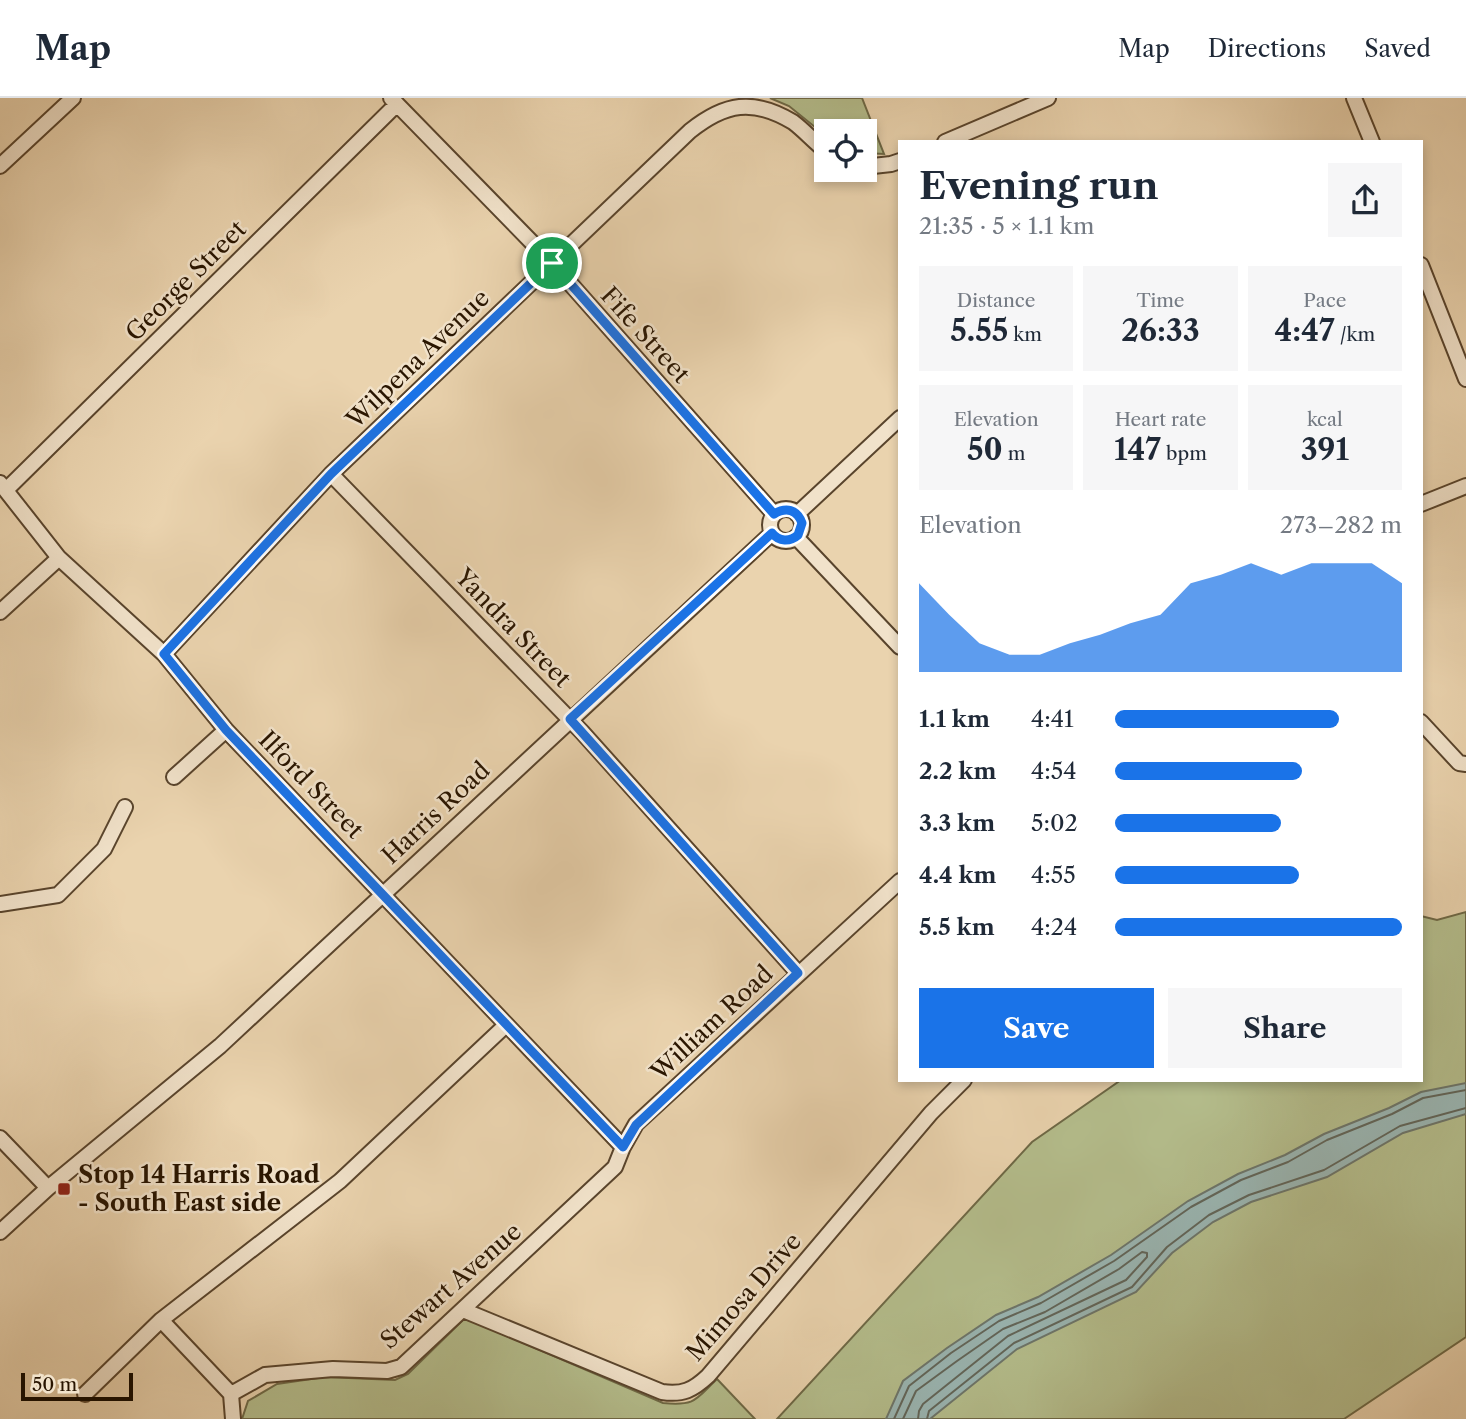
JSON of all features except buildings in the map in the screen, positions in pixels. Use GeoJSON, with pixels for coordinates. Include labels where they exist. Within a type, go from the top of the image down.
{"type":"FeatureCollection","features":[{"type":"Feature","properties":{"kind":"street"},"geometry":{"type":"LineString","coordinates":[[0,166],[73,98]]}},
{"type":"Feature","properties":{"kind":"street"},"geometry":{"type":"LineString","coordinates":[[950,140],[1048,98]]}},
{"type":"Feature","properties":{"kind":"street"},"geometry":{"type":"LineString","coordinates":[[1354,98],[1371,140]]}},
{"type":"Feature","properties":{"kind":"street","name":"Fife Street"},"geometry":{"type":"LineString","coordinates":[[394,101],[552,263],[774,514]]}},
{"type":"Feature","properties":{"kind":"street","name":"George Street"},"geometry":{"type":"LineString","coordinates":[[3,486],[394,101]]}},
{"type":"Feature","properties":{"kind":"street","name":"Wilpena Avenue"},"geometry":{"type":"LineString","coordinates":[[164,654],[331,474],[690,131],[724,106],[741,103],[777,111],[814,141]]}},
{"type":"Feature","properties":{"kind":"street"},"geometry":{"type":"LineString","coordinates":[[877,166],[898,162]]}},
{"type":"Feature","properties":{"kind":"street"},"geometry":{"type":"LineString","coordinates":[[1423,270],[1466,379]]}},
{"type":"Feature","properties":{"kind":"street"},"geometry":{"type":"LineString","coordinates":[[797,514],[898,420]]}},
{"type":"Feature","properties":{"kind":"street","name":"Yandra Street"},"geometry":{"type":"LineString","coordinates":[[331,474],[570,719],[798,973]]}},
{"type":"Feature","properties":{"kind":"street","name":"Ilford Street"},"geometry":{"type":"LineString","coordinates":[[3,486],[59,558],[164,654],[226,730],[623,1147]]}},
{"type":"Feature","properties":{"kind":"street"},"geometry":{"type":"LineString","coordinates":[[1423,503],[1466,486]]}},
{"type":"Feature","properties":{"kind":"street"},"geometry":{"type":"LineString","coordinates":[[780,510],[790,510],[797,514],[802,528],[796,537],[781,540],[772,533],[770,521],[774,514],[780,510]]}},
{"type":"Feature","properties":{"kind":"street","name":"Harris Road"},"geometry":{"type":"LineString","coordinates":[[0,1232],[48,1188],[220,1046],[772,533]]}},
{"type":"Feature","properties":{"kind":"street"},"geometry":{"type":"LineString","coordinates":[[796,537],[898,645]]}},
{"type":"Feature","properties":{"kind":"street"},"geometry":{"type":"LineString","coordinates":[[0,612],[59,558]]}},
{"type":"Feature","properties":{"kind":"street"},"geometry":{"type":"LineString","coordinates":[[1423,724],[1459,763],[1466,764]]}},
{"type":"Feature","properties":{"kind":"street"},"geometry":{"type":"LineString","coordinates":[[174,777],[226,730]]}},
{"type":"Feature","properties":{"kind":"street"},"geometry":{"type":"LineString","coordinates":[[0,904],[58,895],[104,849],[125,807]]}},
{"type":"Feature","properties":{"kind":"street","name":"William Road"},"geometry":{"type":"LineString","coordinates":[[623,1147],[636,1125],[898,883]]}},
{"type":"Feature","properties":{"kind":"street"},"geometry":{"type":"LineString","coordinates":[[85,1394],[161,1320],[340,1181],[506,1025]]}},
{"type":"Feature","properties":{"kind":"street","name":"Mimosa Drive"},"geometry":{"type":"LineString","coordinates":[[463,1310],[662,1392],[678,1394],[693,1390],[708,1376],[931,1113],[962,1082]]}},
{"type":"Feature","properties":{"kind":"street"},"geometry":{"type":"LineString","coordinates":[[0,1138],[48,1188]]}},
{"type":"Feature","properties":{"kind":"street","name":"Stewart Avenue"},"geometry":{"type":"LineString","coordinates":[[231,1394],[265,1375],[333,1369],[387,1371],[401,1367],[615,1167],[623,1147]]}},
{"type":"Feature","properties":{"kind":"street"},"geometry":{"type":"LineString","coordinates":[[161,1320],[231,1394],[233,1419]]}},
{"type":"Feature","properties":{"kind":"green space"},"geometry":{"type":"Polygon","coordinates":[[[770,98],[862,98],[870,119],[814,119],[814,126],[789,106],[770,98]]]}},
{"type":"Feature","properties":{"kind":"green space"},"geometry":{"type":"Polygon","coordinates":[[[877,136],[884,154],[877,154],[877,136]]]}},
{"type":"Feature","properties":{"kind":"green space"},"geometry":{"type":"Polygon","coordinates":[[[1466,912],[1466,1337],[1344,1419],[777,1419],[1032,1142],[1118,1082],[1423,1082],[1423,916],[1437,920],[1466,912]]]}},
{"type":"Feature","properties":{"kind":"green space"},"geometry":{"type":"Polygon","coordinates":[[[465,1318],[663,1403],[694,1400],[717,1379],[755,1419],[242,1419],[248,1401],[277,1384],[325,1377],[395,1380],[408,1374],[465,1318]]]}},
{"type":"Feature","properties":{"kind":"water"},"geometry":{"type":"Polygon","coordinates":[[[1466,1083],[1466,1114],[1403,1133],[1327,1177],[1251,1202],[1213,1222],[1172,1253],[1136,1292],[1017,1349],[930,1419],[886,1419],[903,1381],[947,1348],[996,1315],[1038,1297],[1111,1255],[1188,1201],[1238,1174],[1421,1092],[1466,1083]]]}},
{"type":"Feature","properties":{"kind":"place","name":"Stop 14 Harris Road - South East side"},"geometry":{"type":"Point","coordinates":[64,1189]}},
{"type":"Feature","properties":{"kind":"route"},"geometry":{"type":"LineString","coordinates":[[552,263],[774,514],[780,510],[790,510],[800,517],[802,523],[798,535],[791,540],[781,540],[772,533],[570,719],[798,973],[636,1125],[623,1147],[226,730],[164,654],[331,474],[552,263]]}}]}
